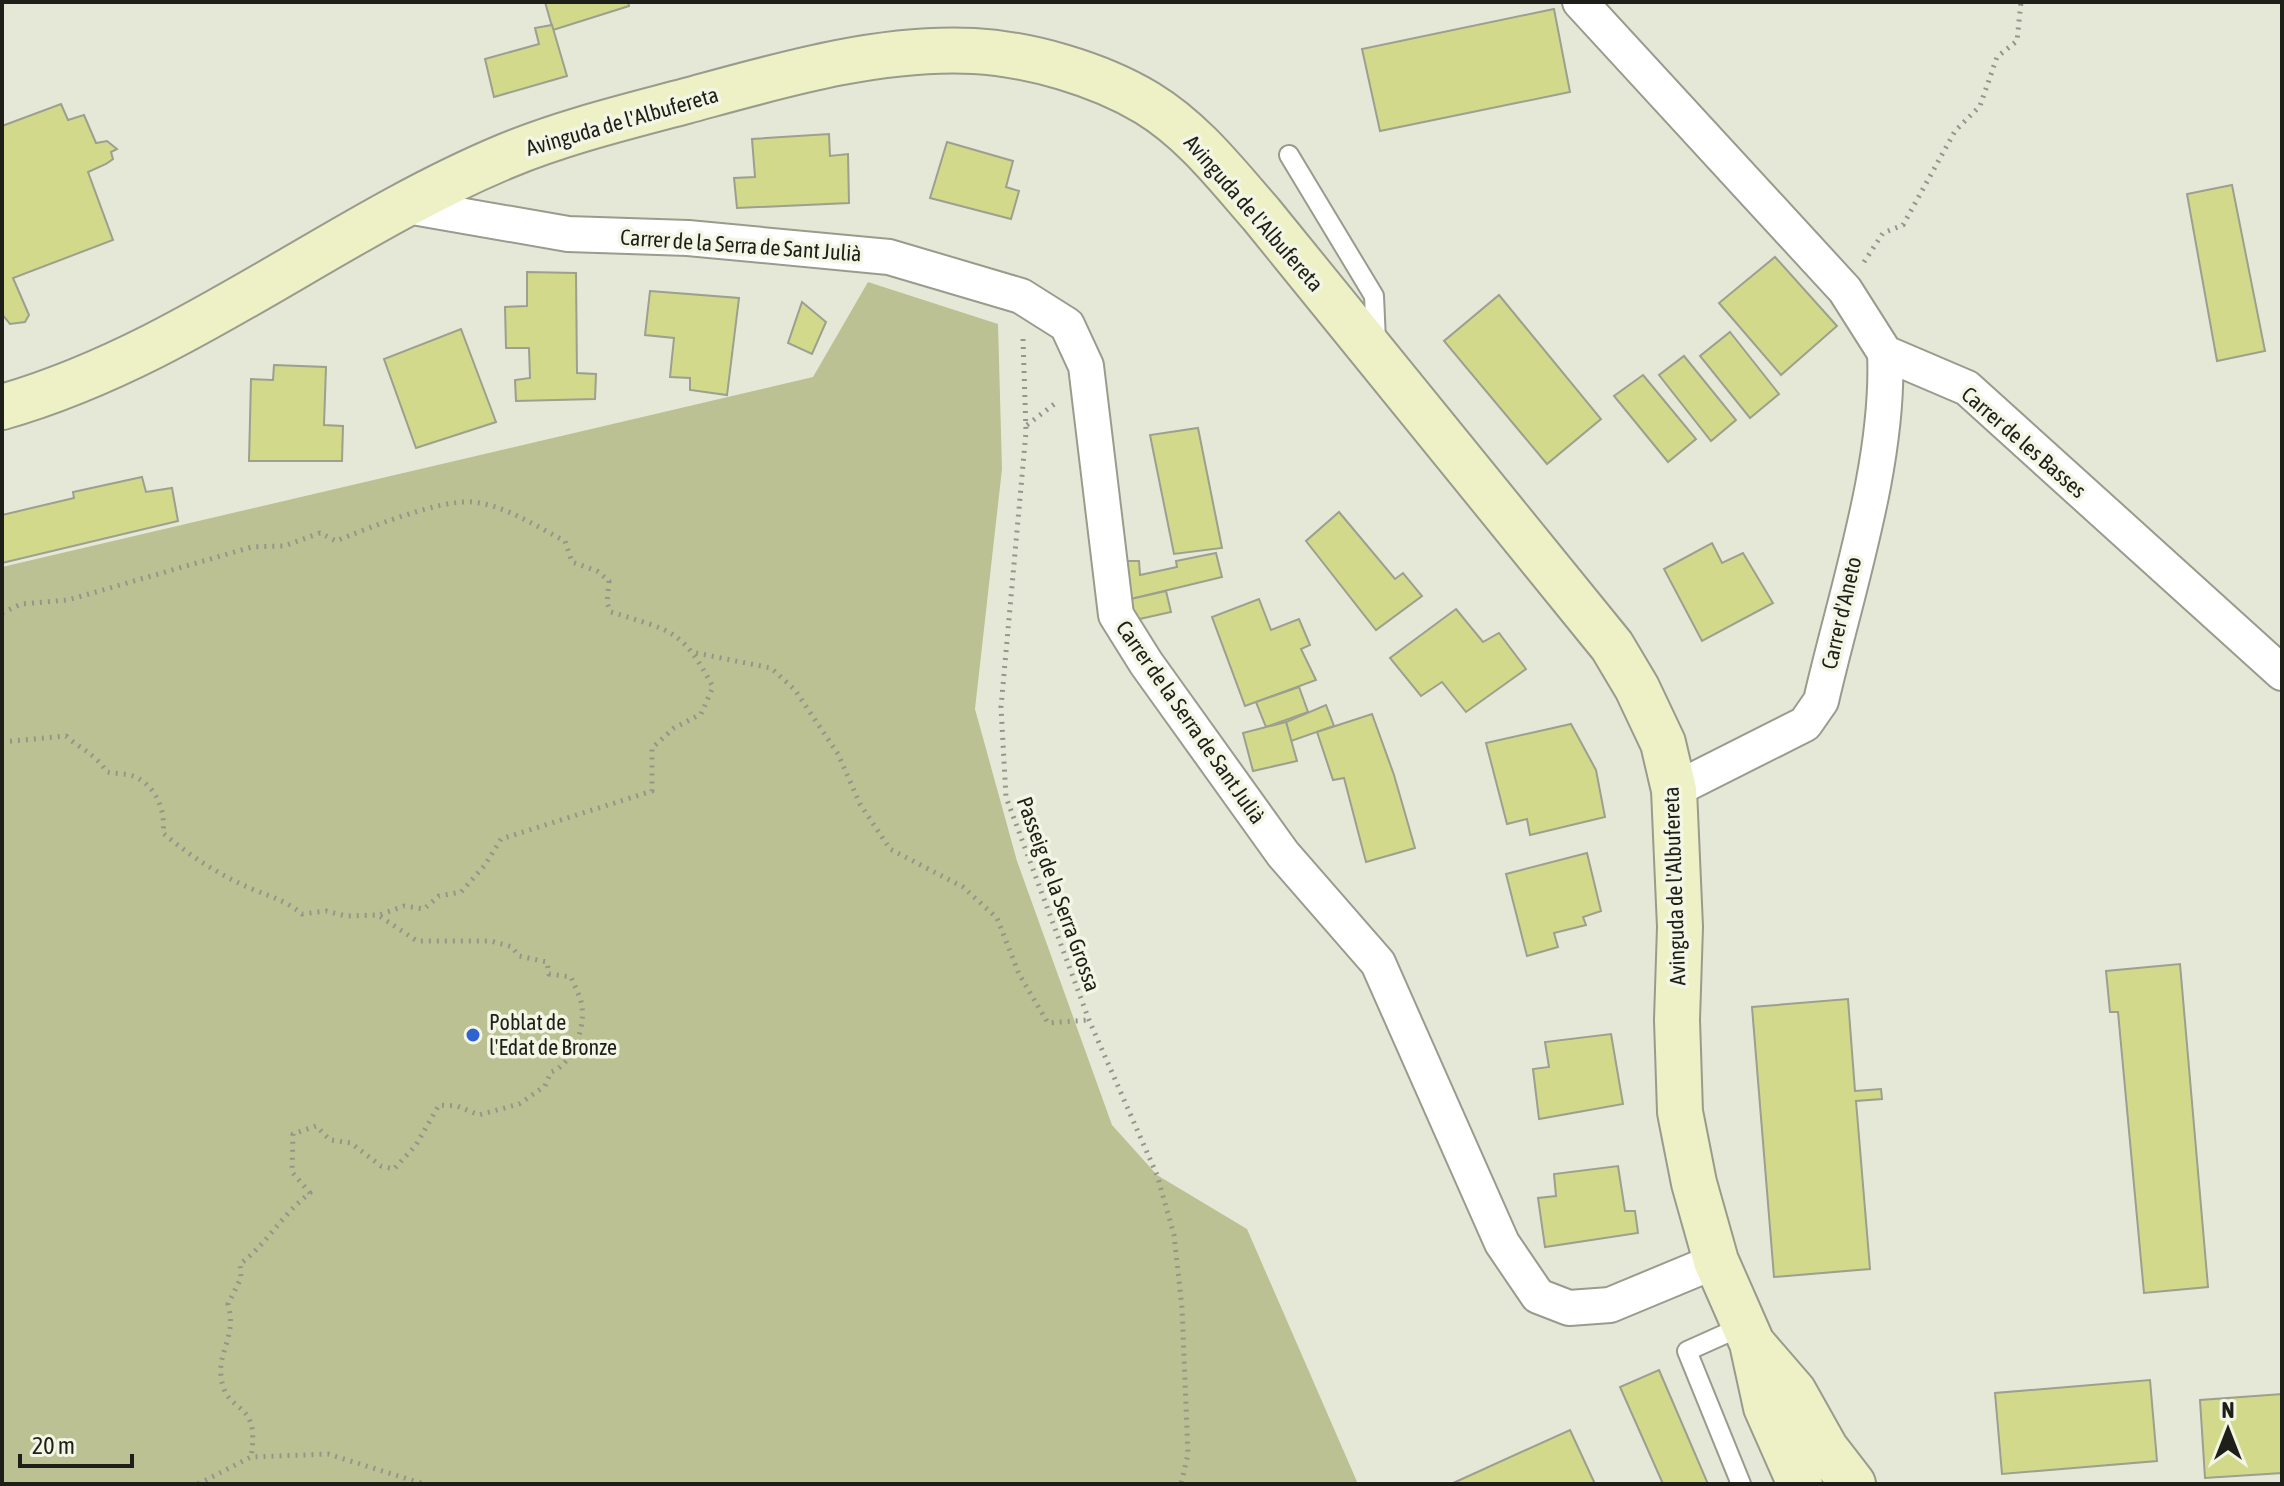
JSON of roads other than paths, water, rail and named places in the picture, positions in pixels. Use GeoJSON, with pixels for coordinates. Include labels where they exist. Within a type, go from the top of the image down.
{"type":"FeatureCollection","features":[{"type":"Feature","properties":{"kind":"main road","name":"Avinguda de l'Albufereta"},"geometry":{"type":"LineString","coordinates":[[2,407],[111,367],[407,206],[506,156],[618,119],[846,62],[974,51],[1036,61],[1092,79],[1146,103],[1200,145],[1377,356],[1612,646],[1637,688],[1663,743],[1674,790],[1680,927],[1677,1020],[1680,1112],[1694,1183],[1716,1261],[1748,1334],[1766,1407],[1800,1484]]}},
{"type":"Feature","properties":{"kind":"main road","name":"Avinguda de l'Albufereta"},"geometry":{"type":"LineString","coordinates":[[1748,1334],[1794,1392],[1826,1449],[1853,1484]]}},
{"type":"Feature","properties":{"kind":"street"},"geometry":{"type":"LineString","coordinates":[[1580,2],[1845,290],[1885,353]]}},
{"type":"Feature","properties":{"kind":"street","name":"Carrer de la Serra de Sant Julià"},"geometry":{"type":"LineString","coordinates":[[407,206],[568,234],[688,238],[889,257],[1021,296],[1067,325],[1086,366],[1116,615],[1146,663],[1283,854],[1378,963],[1502,1243],[1538,1296],[1569,1308],[1610,1305],[1716,1261]]}},
{"type":"Feature","properties":{"kind":"street","name":"Carrer de les Basses"},"geometry":{"type":"LineString","coordinates":[[1885,353],[1967,388],[2282,673]]}},
{"type":"Feature","properties":{"kind":"street","name":"Carrer d'Aneto"},"geometry":{"type":"LineString","coordinates":[[1674,790],[1805,724],[1821,701],[1880,448],[1887,398],[1885,353]]}},
{"type":"Feature","properties":{"kind":"lane"},"geometry":{"type":"LineString","coordinates":[[1289,155],[1374,296],[1377,356]]}},
{"type":"Feature","properties":{"kind":"lane"},"geometry":{"type":"LineString","coordinates":[[1741,1484],[1687,1351],[1748,1334]]}},
{"type":"Feature","properties":{"kind":"place","name":"Poblat de l'Edat de Bronze"},"geometry":{"type":"Point","coordinates":[473,1035]}}]}
